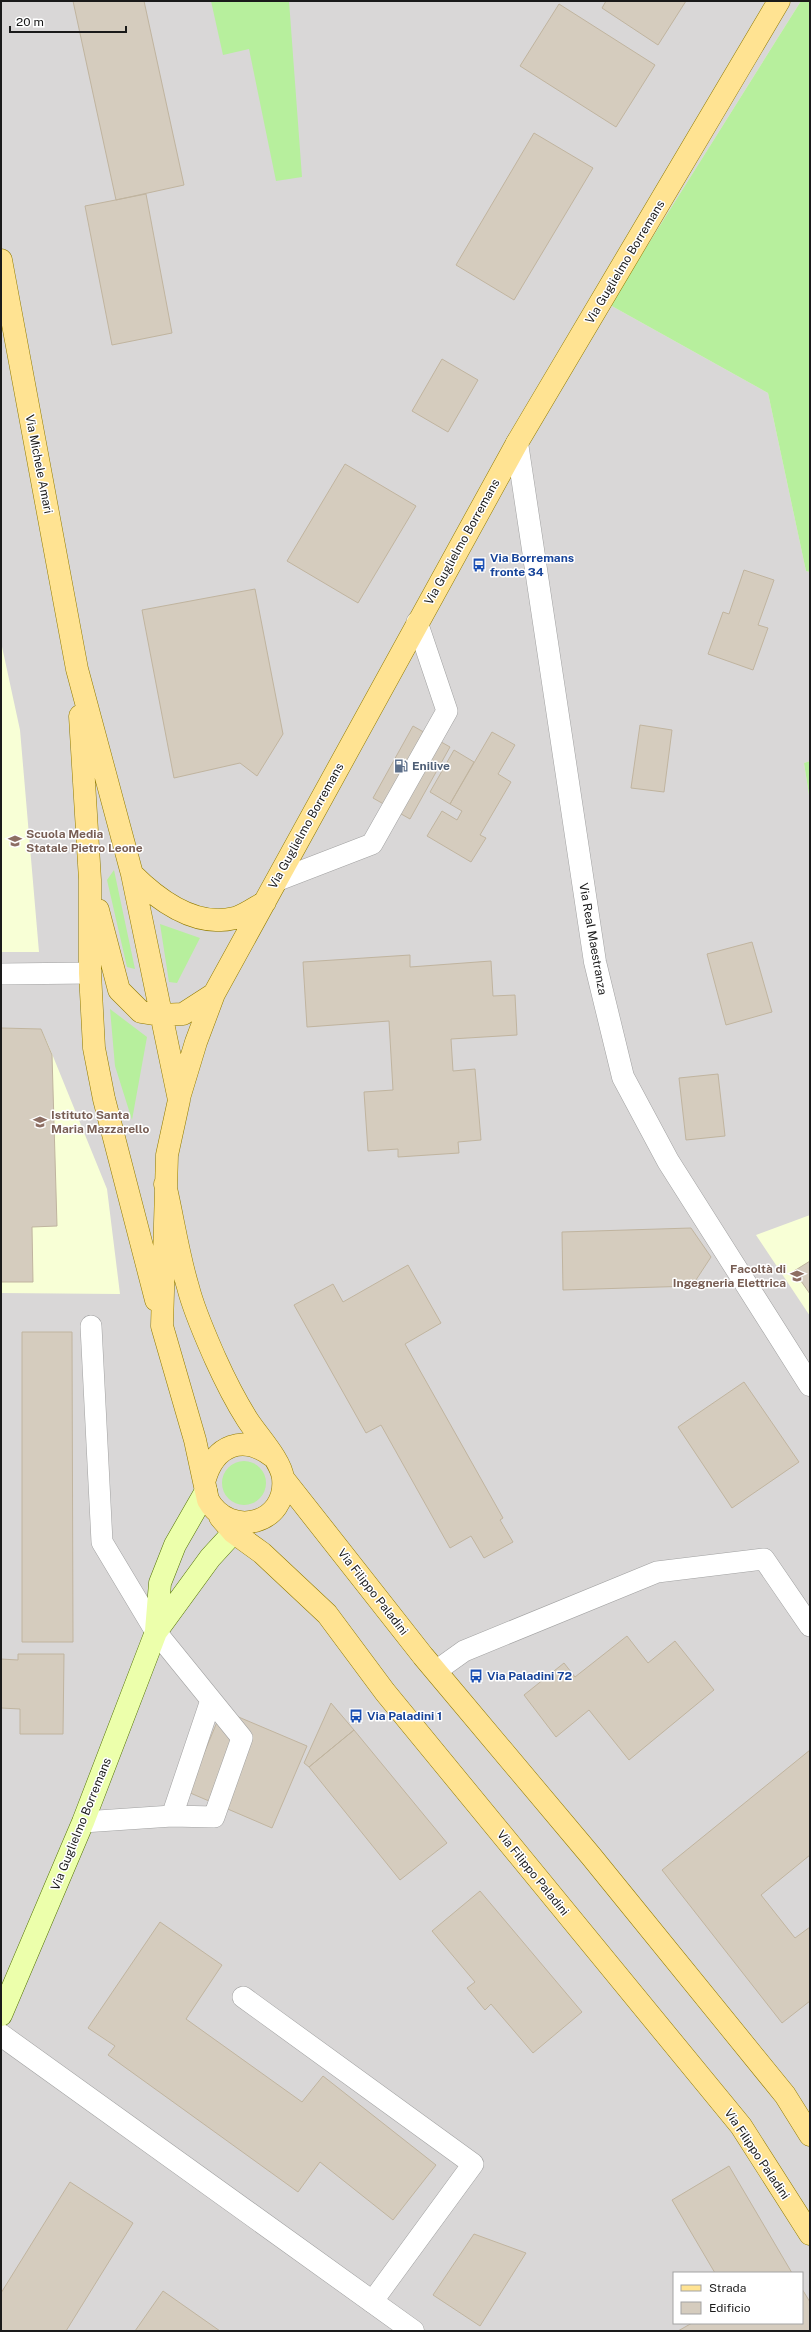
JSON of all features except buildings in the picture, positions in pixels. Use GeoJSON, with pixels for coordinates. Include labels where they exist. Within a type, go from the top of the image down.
{"type":"FeatureCollection","features":[{"type":"Feature","properties":{"kind":"main road","name":"Via Guglielmo Borremans"},"geometry":{"type":"LineString","coordinates":[[165,1184],[167,1155],[179,1100],[196,1042],[214,994],[517,443],[779,1]]}},
{"type":"Feature","properties":{"kind":"main road","name":"Via Michele Amari"},"geometry":{"type":"LineString","coordinates":[[1,260],[77,669]]}},
{"type":"Feature","properties":{"kind":"main road"},"geometry":{"type":"LineString","coordinates":[[77,669],[132,874],[160,1015],[179,1100]]}},
{"type":"Feature","properties":{"kind":"main road"},"geometry":{"type":"LineString","coordinates":[[77,669],[90,880],[90,973],[94,1048],[104,1099],[162,1326],[208,1492],[238,1527]]}},
{"type":"Feature","properties":{"kind":"main road"},"geometry":{"type":"LineString","coordinates":[[132,874],[148,890],[163,901],[179,910],[200,918],[217,920],[236,918],[265,902]]}},
{"type":"Feature","properties":{"kind":"main road"},"geometry":{"type":"LineString","coordinates":[[90,880],[119,990],[141,1012],[160,1015],[183,1014],[214,994]]}},
{"type":"Feature","properties":{"kind":"main road"},"geometry":{"type":"LineString","coordinates":[[162,1326],[165,1184]]}},
{"type":"Feature","properties":{"kind":"main road"},"geometry":{"type":"LineString","coordinates":[[156,1632],[187,1588],[238,1527],[263,1518],[272,1511],[283,1490],[283,1478],[279,1466],[246,1418],[215,1358],[188,1287],[165,1184]]}},
{"type":"Feature","properties":{"kind":"main road"},"geometry":{"type":"LineString","coordinates":[[156,1632],[160,1583],[175,1545],[208,1492],[208,1467],[215,1456],[225,1449],[238,1444],[250,1445],[262,1449],[272,1456]]}},
{"type":"Feature","properties":{"kind":"main road","name":"Via Filippo Paladini"},"geometry":{"type":"LineString","coordinates":[[283,1478],[436,1672],[591,1856],[785,2095],[810,2135]]}},
{"type":"Feature","properties":{"kind":"main road","name":"Via Filippo Paladini"},"geometry":{"type":"LineString","coordinates":[[238,1527],[262,1553],[327,1614],[385,1692],[741,2126],[810,2234]]}},
{"type":"Feature","properties":{"kind":"main road","name":"Via Guglielmo Borremans"},"geometry":{"type":"LineString","coordinates":[[1,2015],[83,1822],[156,1632]]}},
{"type":"Feature","properties":{"kind":"street","name":"Via Real Maestranza"},"geometry":{"type":"LineString","coordinates":[[517,443],[595,962],[623,1077],[668,1161],[810,1384]]}},
{"type":"Feature","properties":{"kind":"street"},"geometry":{"type":"LineString","coordinates":[[1,2035],[406,2328]]}},
{"type":"Feature","properties":{"kind":"lane"},"geometry":{"type":"LineString","coordinates":[[276,881],[372,844],[447,711],[418,622]]}},
{"type":"Feature","properties":{"kind":"lane"},"geometry":{"type":"LineString","coordinates":[[1,974],[90,973]]}},
{"type":"Feature","properties":{"kind":"lane"},"geometry":{"type":"LineString","coordinates":[[83,1822],[172,1816],[214,1817],[242,1738],[156,1632],[102,1542],[91,1326]]}},
{"type":"Feature","properties":{"kind":"lane"},"geometry":{"type":"LineString","coordinates":[[436,1672],[464,1651],[657,1572],[764,1558],[810,1626]]}},
{"type":"Feature","properties":{"kind":"lane"},"geometry":{"type":"LineString","coordinates":[[172,1816],[211,1700]]}},
{"type":"Feature","properties":{"kind":"lane"},"geometry":{"type":"LineString","coordinates":[[243,1997],[473,2164],[372,2302]]}},
{"type":"Feature","properties":{"kind":"shaded area"},"geometry":{"type":"Polygon","coordinates":[[[1,1],[801,1],[610,305],[768,393],[806,571],[810,572],[810,761],[804,763],[810,801],[810,2331],[1,2331],[1,1]]]}},
{"type":"Feature","properties":{"kind":"shaded area","name":"Scuola Media Statale Pietro Leone"},"geometry":{"type":"Polygon","coordinates":[[[1,642],[20,730],[39,952],[1,952],[1,642]]]}},
{"type":"Feature","properties":{"kind":"shaded area","name":"Istituto Santa Maria Mazzarello"},"geometry":{"type":"Polygon","coordinates":[[[1,1028],[41,1029],[48,1044],[107,1189],[120,1294],[1,1293],[1,1028]]]}},
{"type":"Feature","properties":{"kind":"shaded area","name":"Facoltà di Ingegneria Elettrica"},"geometry":{"type":"Polygon","coordinates":[[[810,1215],[810,1316],[756,1235],[810,1215]]]}},
{"type":"Feature","properties":{"kind":"green space"},"geometry":{"type":"Polygon","coordinates":[[[211,1],[289,1],[302,177],[276,181],[249,49],[223,55],[211,1]]]}},
{"type":"Feature","properties":{"kind":"green space"},"geometry":{"type":"Polygon","coordinates":[[[801,1],[810,1],[810,572],[806,571],[768,393],[610,305],[801,1]]]}},
{"type":"Feature","properties":{"kind":"green space"},"geometry":{"type":"Polygon","coordinates":[[[810,761],[810,801],[804,763],[810,761]]]}},
{"type":"Feature","properties":{"kind":"green space"},"geometry":{"type":"Polygon","coordinates":[[[114,870],[135,969],[127,967],[107,880],[114,870]]]}},
{"type":"Feature","properties":{"kind":"green space"},"geometry":{"type":"Polygon","coordinates":[[[160,924],[200,938],[177,983],[169,982],[160,924]]]}},
{"type":"Feature","properties":{"kind":"green space"},"geometry":{"type":"Polygon","coordinates":[[[110,1009],[147,1037],[132,1120],[115,1066],[110,1009]]]}},
{"type":"Feature","properties":{"kind":"green space"},"geometry":{"type":"Polygon","coordinates":[[[240,1461],[248,1461],[260,1467],[266,1479],[266,1487],[260,1499],[248,1505],[240,1505],[228,1499],[222,1487],[222,1479],[228,1467],[240,1461]]]}},
{"type":"Feature","properties":{"kind":"place","name":"Via Borremans fronte 34"},"geometry":{"type":"Point","coordinates":[479,565]}},
{"type":"Feature","properties":{"kind":"place","name":"Enilive"},"geometry":{"type":"Point","coordinates":[401,766]}},
{"type":"Feature","properties":{"kind":"place","name":"Scuola Media Statale Pietro Leone"},"geometry":{"type":"Point","coordinates":[15,841]}},
{"type":"Feature","properties":{"kind":"place","name":"Istituto Santa Maria Mazzarello"},"geometry":{"type":"Point","coordinates":[40,1122]}},
{"type":"Feature","properties":{"kind":"place","name":"Facoltà di Ingegneria Elettrica"},"geometry":{"type":"Point","coordinates":[797,1276]}},
{"type":"Feature","properties":{"kind":"place","name":"Via Paladini 72"},"geometry":{"type":"Point","coordinates":[476,1676]}},
{"type":"Feature","properties":{"kind":"place","name":"Via Paladini 1"},"geometry":{"type":"Point","coordinates":[356,1716]}}]}
